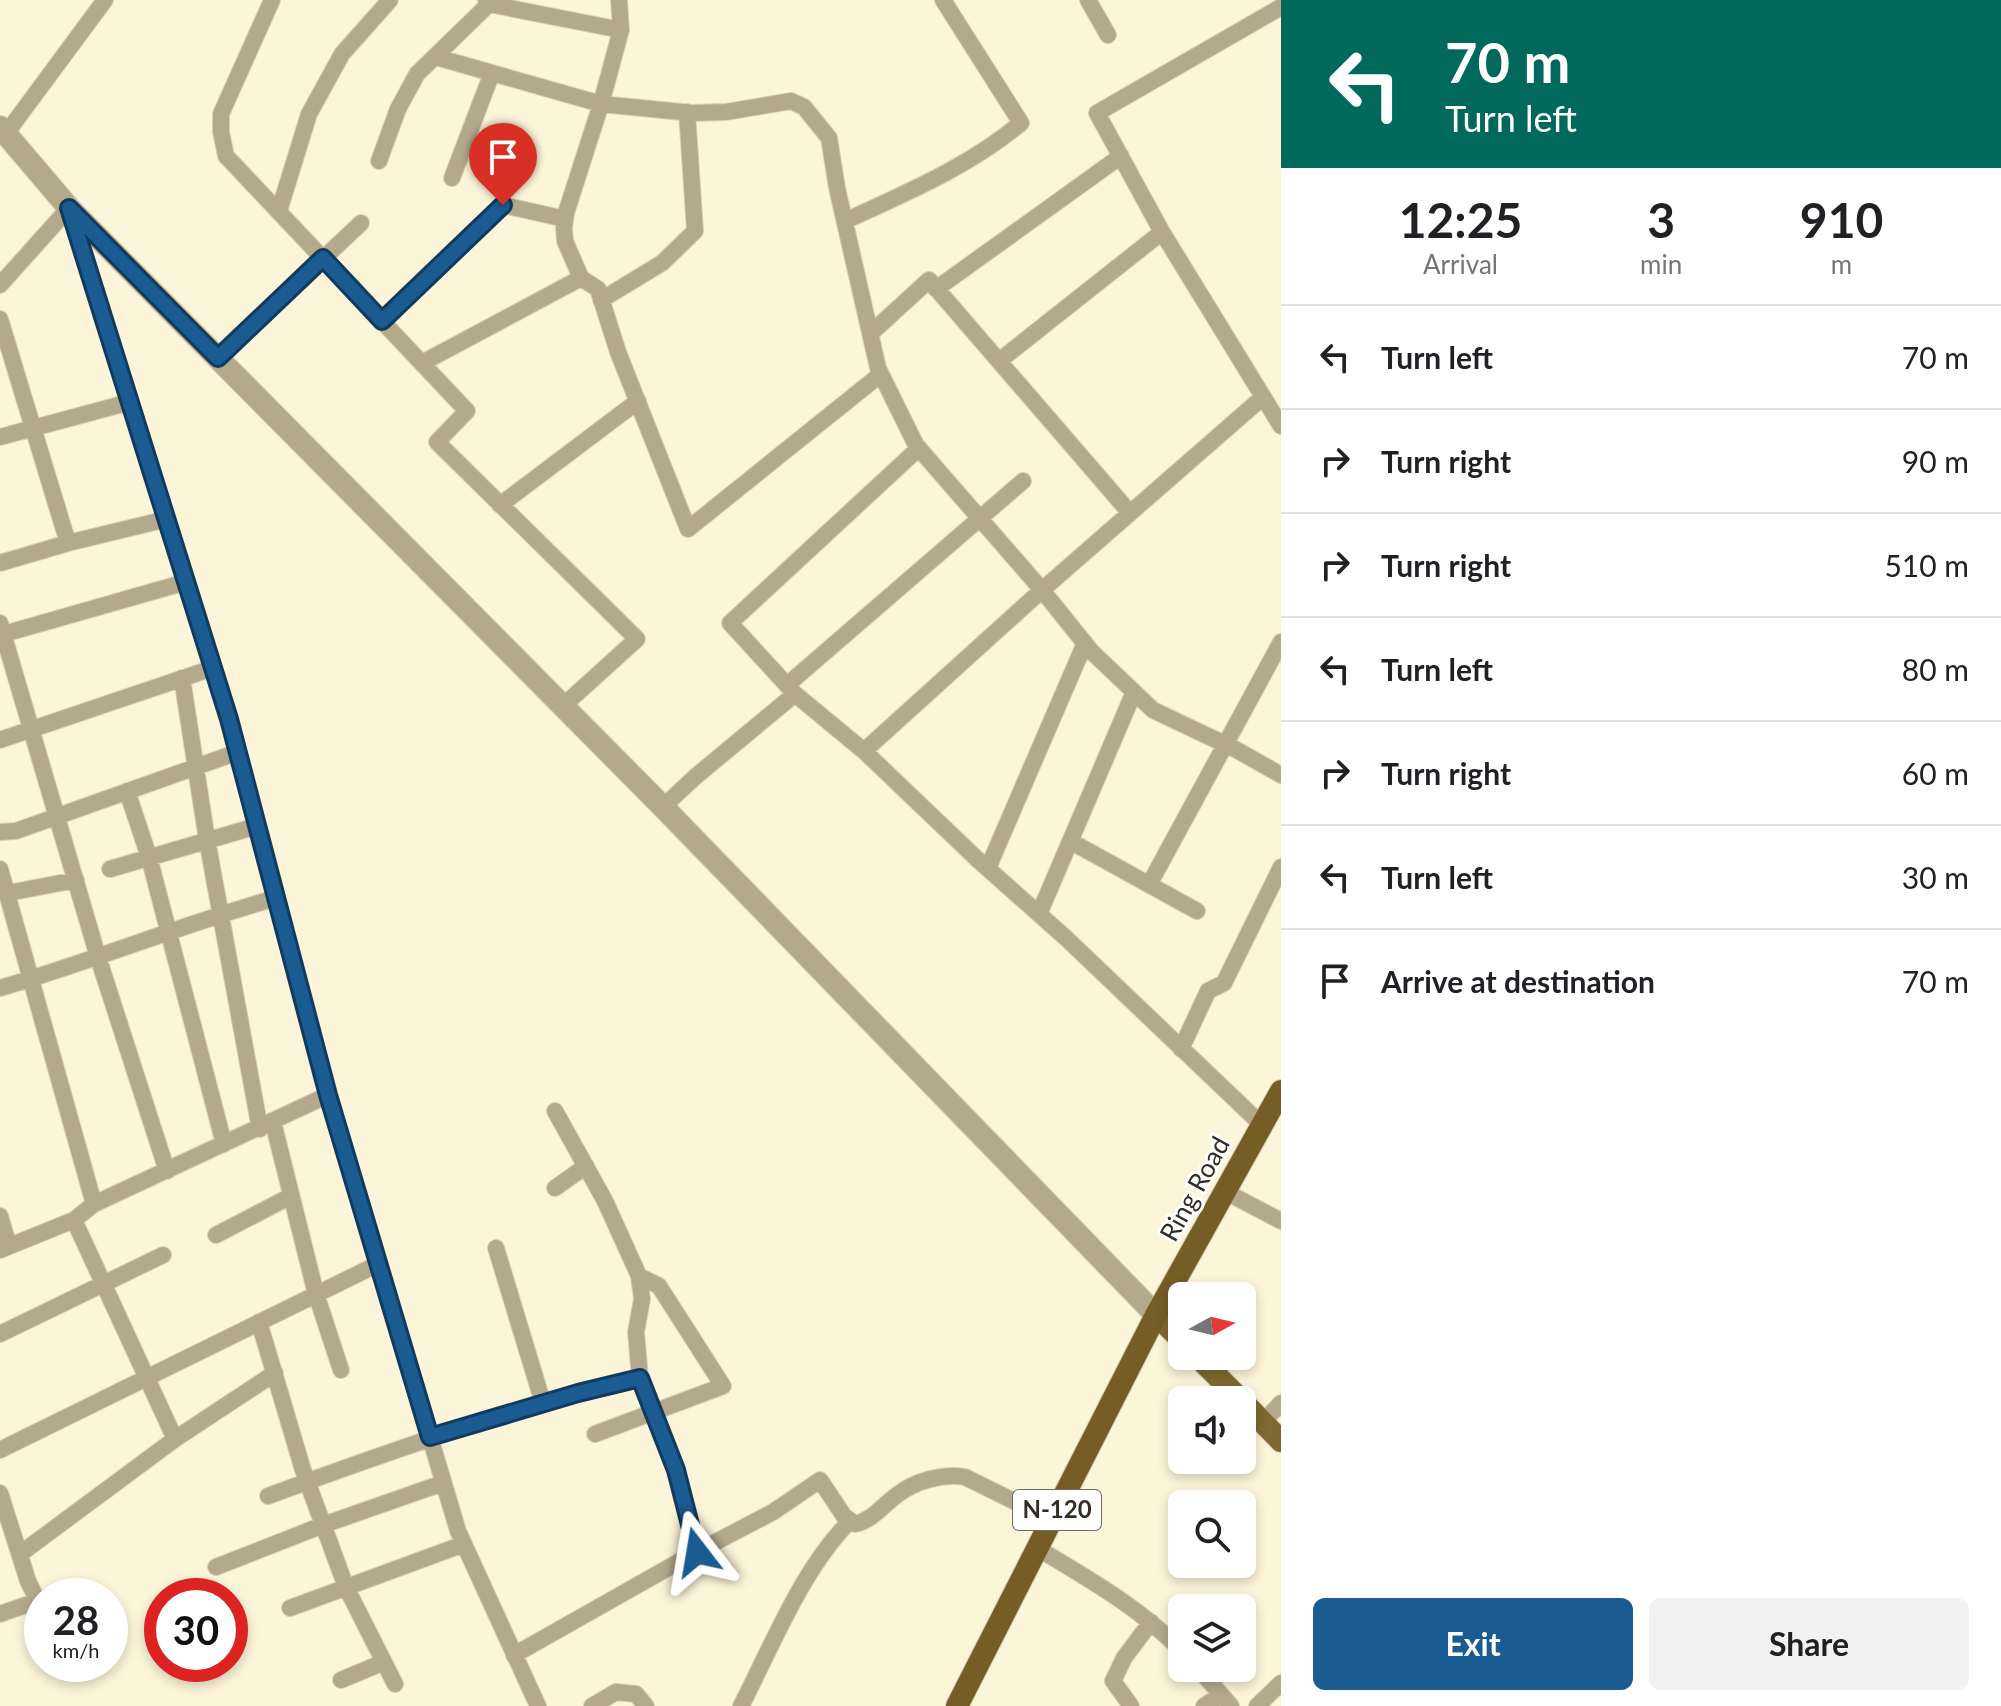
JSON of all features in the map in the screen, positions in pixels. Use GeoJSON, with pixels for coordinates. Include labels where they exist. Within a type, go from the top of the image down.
{"type":"FeatureCollection","features":[{"type":"Feature","properties":{"kind":"highway","name":"Ring Road"},"geometry":{"type":"LineString","coordinates":[[1156,1315],[1281,1091]]}},
{"type":"Feature","properties":{"kind":"highway","name":"N-120"},"geometry":{"type":"LineString","coordinates":[[957,1706],[1156,1315]]}},
{"type":"Feature","properties":{"kind":"main road"},"geometry":{"type":"LineString","coordinates":[[1156,1315],[1168,1327]]}},
{"type":"Feature","properties":{"kind":"main road"},"geometry":{"type":"LineString","coordinates":[[1211,1370],[1226,1386]]}},
{"type":"Feature","properties":{"kind":"main road"},"geometry":{"type":"LineString","coordinates":[[1256,1415],[1281,1441]]}},
{"type":"Feature","properties":{"kind":"street"},"geometry":{"type":"LineString","coordinates":[[105,0],[3,131],[69,208],[663,807],[1156,1315]]}},
{"type":"Feature","properties":{"kind":"street"},"geometry":{"type":"LineString","coordinates":[[272,0],[221,114],[226,156],[467,411],[437,442],[637,639],[563,706]]}},
{"type":"Feature","properties":{"kind":"street"},"geometry":{"type":"LineString","coordinates":[[279,211],[309,114],[342,54],[390,0]]}},
{"type":"Feature","properties":{"kind":"street"},"geometry":{"type":"LineString","coordinates":[[619,0],[621,30],[565,219],[565,241],[581,278],[598,289],[688,529],[881,374]]}},
{"type":"Feature","properties":{"kind":"street"},"geometry":{"type":"LineString","coordinates":[[845,221],[921,186],[996,144],[1021,123],[943,0]]}},
{"type":"Feature","properties":{"kind":"street"},"geometry":{"type":"LineString","coordinates":[[1088,0],[1108,35]]}},
{"type":"Feature","properties":{"kind":"street"},"geometry":{"type":"LineString","coordinates":[[379,161],[398,109],[417,74],[489,1],[621,30]]}},
{"type":"Feature","properties":{"kind":"street"},"geometry":{"type":"LineString","coordinates":[[1281,7],[1097,113],[1162,232],[1281,426]]}},
{"type":"Feature","properties":{"kind":"street"},"geometry":{"type":"LineString","coordinates":[[436,57],[601,104],[687,112],[726,112],[791,101],[804,107],[829,138],[881,374],[919,448],[1085,643],[1153,710],[1281,775]]}},
{"type":"Feature","properties":{"kind":"street"},"geometry":{"type":"LineString","coordinates":[[452,178],[492,73]]}},
{"type":"Feature","properties":{"kind":"street"},"geometry":{"type":"LineString","coordinates":[[601,300],[662,263],[695,231],[687,112]]}},
{"type":"Feature","properties":{"kind":"street"},"geometry":{"type":"LineString","coordinates":[[936,289],[1121,156]]}},
{"type":"Feature","properties":{"kind":"street"},"geometry":{"type":"LineString","coordinates":[[382,321],[503,205],[565,219]]}},
{"type":"Feature","properties":{"kind":"street"},"geometry":{"type":"LineString","coordinates":[[0,285],[69,208]]}},
{"type":"Feature","properties":{"kind":"street"},"geometry":{"type":"LineString","coordinates":[[69,208],[238,752],[328,1095],[443,1483],[464,1544],[538,1706]]}},
{"type":"Feature","properties":{"kind":"street"},"geometry":{"type":"LineString","coordinates":[[218,358],[361,223]]}},
{"type":"Feature","properties":{"kind":"street"},"geometry":{"type":"LineString","coordinates":[[999,361],[1162,232]]}},
{"type":"Feature","properties":{"kind":"street"},"geometry":{"type":"LineString","coordinates":[[422,363],[581,278]]}},
{"type":"Feature","properties":{"kind":"street"},"geometry":{"type":"LineString","coordinates":[[871,333],[929,280],[1130,513]]}},
{"type":"Feature","properties":{"kind":"street"},"geometry":{"type":"LineString","coordinates":[[0,319],[68,543]]}},
{"type":"Feature","properties":{"kind":"street"},"geometry":{"type":"LineString","coordinates":[[864,751],[1263,397]]}},
{"type":"Feature","properties":{"kind":"street"},"geometry":{"type":"LineString","coordinates":[[500,505],[638,401]]}},
{"type":"Feature","properties":{"kind":"street"},"geometry":{"type":"LineString","coordinates":[[0,437],[130,402]]}},
{"type":"Feature","properties":{"kind":"street"},"geometry":{"type":"LineString","coordinates":[[919,448],[730,623],[791,690],[864,751],[1263,1126]]}},
{"type":"Feature","properties":{"kind":"street"},"geometry":{"type":"LineString","coordinates":[[663,807],[1023,481]]}},
{"type":"Feature","properties":{"kind":"street"},"geometry":{"type":"LineString","coordinates":[[0,563],[167,519]]}},
{"type":"Feature","properties":{"kind":"street"},"geometry":{"type":"LineString","coordinates":[[167,1171],[98,957],[1,631],[186,582]]}},
{"type":"Feature","properties":{"kind":"street"},"geometry":{"type":"LineString","coordinates":[[1150,883],[1281,642]]}},
{"type":"Feature","properties":{"kind":"street"},"geometry":{"type":"LineString","coordinates":[[988,868],[1085,643]]}},
{"type":"Feature","properties":{"kind":"street"},"geometry":{"type":"LineString","coordinates":[[0,740],[213,668]]}},
{"type":"Feature","properties":{"kind":"street"},"geometry":{"type":"LineString","coordinates":[[182,678],[207,840],[266,1126],[291,1196],[316,1294],[341,1370]]}},
{"type":"Feature","properties":{"kind":"street"},"geometry":{"type":"LineString","coordinates":[[1039,914],[1134,692]]}},
{"type":"Feature","properties":{"kind":"street"},"geometry":{"type":"LineString","coordinates":[[0,832],[16,831],[238,752]]}},
{"type":"Feature","properties":{"kind":"street"},"geometry":{"type":"LineString","coordinates":[[127,791],[149,857],[224,1144]]}},
{"type":"Feature","properties":{"kind":"street"},"geometry":{"type":"LineString","coordinates":[[110,869],[257,826]]}},
{"type":"Feature","properties":{"kind":"street"},"geometry":{"type":"LineString","coordinates":[[1070,841],[1197,911]]}},
{"type":"Feature","properties":{"kind":"street"},"geometry":{"type":"LineString","coordinates":[[1181,1049],[1208,991],[1224,983],[1281,867]]}},
{"type":"Feature","properties":{"kind":"street"},"geometry":{"type":"LineString","coordinates":[[0,869],[94,1204]]}},
{"type":"Feature","properties":{"kind":"street"},"geometry":{"type":"LineString","coordinates":[[8,893],[76,880]]}},
{"type":"Feature","properties":{"kind":"street"},"geometry":{"type":"LineString","coordinates":[[0,988],[276,898]]}},
{"type":"Feature","properties":{"kind":"street"},"geometry":{"type":"LineString","coordinates":[[0,1216],[4,1248],[74,1220],[94,1204],[328,1095]]}},
{"type":"Feature","properties":{"kind":"street"},"geometry":{"type":"LineString","coordinates":[[555,1111],[605,1201],[639,1276],[642,1299],[636,1332],[640,1378],[676,1470],[697,1552]]}},
{"type":"Feature","properties":{"kind":"street"},"geometry":{"type":"LineString","coordinates":[[555,1188],[586,1166]]}},
{"type":"Feature","properties":{"kind":"street"},"geometry":{"type":"LineString","coordinates":[[1226,1192],[1281,1221]]}},
{"type":"Feature","properties":{"kind":"street"},"geometry":{"type":"LineString","coordinates":[[216,1235],[291,1196]]}},
{"type":"Feature","properties":{"kind":"street"},"geometry":{"type":"LineString","coordinates":[[74,1220],[175,1439]]}},
{"type":"Feature","properties":{"kind":"street"},"geometry":{"type":"LineString","coordinates":[[496,1248],[543,1403]]}},
{"type":"Feature","properties":{"kind":"street"},"geometry":{"type":"LineString","coordinates":[[0,1334],[163,1255]]}},
{"type":"Feature","properties":{"kind":"street"},"geometry":{"type":"LineString","coordinates":[[0,1450],[378,1264]]}},
{"type":"Feature","properties":{"kind":"street"},"geometry":{"type":"LineString","coordinates":[[595,1434],[723,1386],[659,1286],[639,1276]]}},
{"type":"Feature","properties":{"kind":"street"},"geometry":{"type":"LineString","coordinates":[[259,1322],[308,1482],[346,1587],[395,1684]]}},
{"type":"Feature","properties":{"kind":"street"},"geometry":{"type":"LineString","coordinates":[[20,1554],[175,1439],[275,1373]]}},
{"type":"Feature","properties":{"kind":"street"},"geometry":{"type":"LineString","coordinates":[[268,1496],[430,1437],[640,1378]]}},
{"type":"Feature","properties":{"kind":"street"},"geometry":{"type":"LineString","coordinates":[[1263,1422],[1281,1403]]}},
{"type":"Feature","properties":{"kind":"street"},"geometry":{"type":"LineString","coordinates":[[849,1522],[861,1523],[874,1516],[899,1493],[917,1484],[952,1475],[965,1477],[1052,1520]]}},
{"type":"Feature","properties":{"kind":"street"},"geometry":{"type":"LineString","coordinates":[[514,1655],[773,1512],[820,1480],[849,1522]]}},
{"type":"Feature","properties":{"kind":"street"},"geometry":{"type":"LineString","coordinates":[[216,1567],[443,1483]]}},
{"type":"Feature","properties":{"kind":"street"},"geometry":{"type":"LineString","coordinates":[[0,1493],[6,1530],[29,1578]]}},
{"type":"Feature","properties":{"kind":"street"},"geometry":{"type":"LineString","coordinates":[[741,1706],[802,1588],[824,1552],[849,1522]]}},
{"type":"Feature","properties":{"kind":"street"},"geometry":{"type":"LineString","coordinates":[[290,1608],[464,1544]]}},
{"type":"Feature","properties":{"kind":"street"},"geometry":{"type":"LineString","coordinates":[[1037,1548],[1123,1600],[1168,1638]]}},
{"type":"Feature","properties":{"kind":"street"},"geometry":{"type":"LineString","coordinates":[[0,1614],[24,1609]]}},
{"type":"Feature","properties":{"kind":"street"},"geometry":{"type":"LineString","coordinates":[[1131,1706],[1113,1681],[1124,1658],[1151,1622]]}},
{"type":"Feature","properties":{"kind":"street"},"geometry":{"type":"LineString","coordinates":[[341,1680],[384,1662]]}},
{"type":"Feature","properties":{"kind":"street"},"geometry":{"type":"LineString","coordinates":[[1204,1706],[1226,1700],[1210,1682]]}},
{"type":"Feature","properties":{"kind":"street"},"geometry":{"type":"LineString","coordinates":[[1257,1706],[1281,1683]]}},
{"type":"Feature","properties":{"kind":"street"},"geometry":{"type":"LineString","coordinates":[[592,1706],[616,1692],[636,1694],[646,1706]]}},
{"type":"Feature","properties":{"kind":"route"},"geometry":{"type":"LineString","coordinates":[[503,205],[382,321],[323,258],[218,358],[69,208],[229,719],[328,1095],[430,1437],[640,1378],[676,1470],[697,1552]]}}]}
